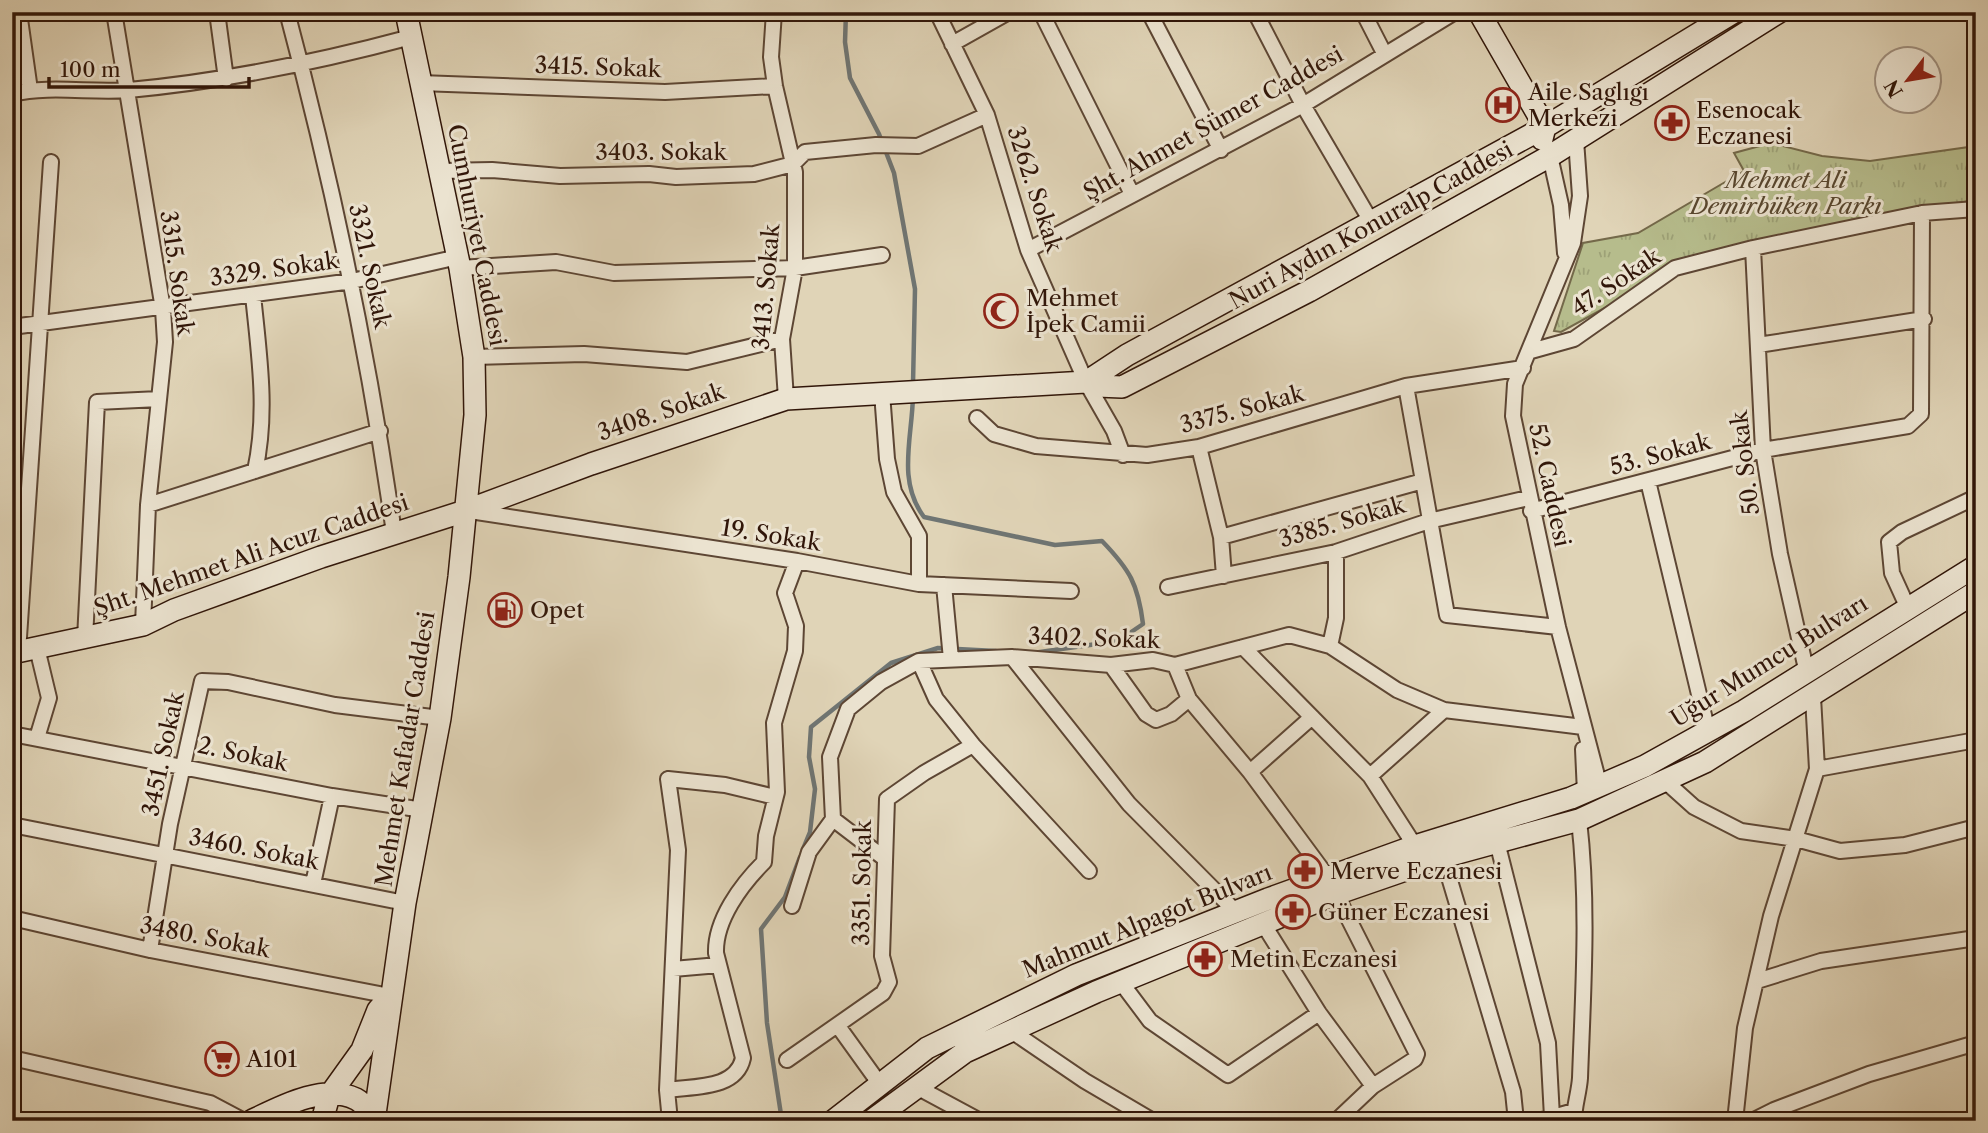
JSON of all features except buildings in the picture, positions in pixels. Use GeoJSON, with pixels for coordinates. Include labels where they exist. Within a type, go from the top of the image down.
{"type":"FeatureCollection","features":[{"type":"Feature","properties":{"kind":"main road","name":"Cumhuriyet Caddesi"},"geometry":{"type":"LineString","coordinates":[[406,12],[459,262],[474,357],[475,415],[465,511]]}},
{"type":"Feature","properties":{"kind":"main road"},"geometry":{"type":"LineString","coordinates":[[1479,12],[1545,127],[1542,140],[1550,156]]}},
{"type":"Feature","properties":{"kind":"main road","name":"Nuri Aydın Konuralp Caddesi"},"geometry":{"type":"LineString","coordinates":[[1086,382],[1127,355],[1565,116],[1707,20],[1734,12]]}},
{"type":"Feature","properties":{"kind":"main road","name":"Nuri Aydın Konuralp Caddesi"},"geometry":{"type":"LineString","coordinates":[[882,393],[1086,382],[1113,388],[1143,378],[1550,156],[1779,12]]}},
{"type":"Feature","properties":{"kind":"main road"},"geometry":{"type":"LineString","coordinates":[[1565,116],[1577,133],[1576,140]]}},
{"type":"Feature","properties":{"kind":"main road"},"geometry":{"type":"LineString","coordinates":[[1371,224],[1390,228],[1385,248],[1366,250],[1361,243],[1371,224]]}},
{"type":"Feature","properties":{"kind":"main road","name":"3408. Sokak"},"geometry":{"type":"LineString","coordinates":[[465,511],[590,464],[786,399],[882,393]]}},
{"type":"Feature","properties":{"kind":"main road","name":"Şht. Mehmet Ali Acuz Caddesi"},"geometry":{"type":"LineString","coordinates":[[22,651],[143,625],[186,605],[465,511]]}},
{"type":"Feature","properties":{"kind":"main road","name":"Mehmet Kafadar Caddesi"},"geometry":{"type":"LineString","coordinates":[[377,1120],[392,1014],[390,996],[440,718],[465,511]]}},
{"type":"Feature","properties":{"kind":"main road","name":"Uğur Mumcu Bulvarı"},"geometry":{"type":"LineString","coordinates":[[1591,797],[1708,732],[1907,606],[1976,566]]}},
{"type":"Feature","properties":{"kind":"main road"},"geometry":{"type":"LineString","coordinates":[[1579,820],[1569,806],[1591,797],[1665,781],[1736,744],[1976,592]]}},
{"type":"Feature","properties":{"kind":"main road"},"geometry":{"type":"LineString","coordinates":[[1806,669],[1813,697]]}},
{"type":"Feature","properties":{"kind":"main road","name":"Mahmut Alpagot Bulvarı"},"geometry":{"type":"LineString","coordinates":[[833,1121],[927,1048],[1076,975],[1235,911],[1579,820],[1591,797]]}},
{"type":"Feature","properties":{"kind":"main road","name":"Mahmut Alpagot Bulvarı"},"geometry":{"type":"LineString","coordinates":[[871,1121],[915,1086],[965,1052],[1120,981],[1262,922],[1415,846],[1591,797]]}},
{"type":"Feature","properties":{"kind":"main road","name":"Mehmet Kafadar Caddesi"},"geometry":{"type":"LineString","coordinates":[[322,1121],[329,1096],[355,1060],[378,1010],[390,996]]}},
{"type":"Feature","properties":{"kind":"main road"},"geometry":{"type":"LineString","coordinates":[[251,1121],[288,1103],[329,1096],[354,1098],[377,1120]]}},
{"type":"Feature","properties":{"kind":"street"},"geometry":{"type":"LineString","coordinates":[[19,12],[30,90]]}},
{"type":"Feature","properties":{"kind":"street","name":"3315. Sokak"},"geometry":{"type":"LineString","coordinates":[[114,12],[163,309],[165,342],[148,505],[143,625]]}},
{"type":"Feature","properties":{"kind":"street"},"geometry":{"type":"LineString","coordinates":[[217,12],[226,79]]}},
{"type":"Feature","properties":{"kind":"street","name":"3321. Sokak"},"geometry":{"type":"LineString","coordinates":[[287,12],[352,281],[380,431],[394,533]]}},
{"type":"Feature","properties":{"kind":"street","name":"3413. Sokak"},"geometry":{"type":"LineString","coordinates":[[774,12],[771,57],[793,164],[795,268],[782,340],[786,399]]}},
{"type":"Feature","properties":{"kind":"street","name":"3262. Sokak"},"geometry":{"type":"LineString","coordinates":[[937,12],[987,115],[1028,250],[1086,382],[1114,431],[1123,455]]}},
{"type":"Feature","properties":{"kind":"street"},"geometry":{"type":"LineString","coordinates":[[952,44],[1009,12]]}},
{"type":"Feature","properties":{"kind":"street"},"geometry":{"type":"LineString","coordinates":[[1041,12],[1132,194]]}},
{"type":"Feature","properties":{"kind":"street"},"geometry":{"type":"LineString","coordinates":[[1149,12],[1221,150]]}},
{"type":"Feature","properties":{"kind":"street"},"geometry":{"type":"LineString","coordinates":[[1255,12],[1371,224]]}},
{"type":"Feature","properties":{"kind":"street"},"geometry":{"type":"LineString","coordinates":[[1363,12],[1384,53]]}},
{"type":"Feature","properties":{"kind":"street","name":"Şht. Ahmet Sümer Caddesi"},"geometry":{"type":"LineString","coordinates":[[1028,250],[1221,150],[1455,12]]}},
{"type":"Feature","properties":{"kind":"street"},"geometry":{"type":"LineString","coordinates":[[12,94],[30,90],[126,90],[226,79],[301,65],[411,37]]}},
{"type":"Feature","properties":{"kind":"street","name":"3415. Sokak"},"geometry":{"type":"LineString","coordinates":[[420,83],[665,92],[775,86]]}},
{"type":"Feature","properties":{"kind":"street","name":"3403. Sokak"},"geometry":{"type":"LineString","coordinates":[[440,171],[492,170],[561,176],[649,174],[676,177],[754,174],[793,164],[804,152],[876,145],[918,146],[987,115]]}},
{"type":"Feature","properties":{"kind":"street","name":"52. Caddesi"},"geometry":{"type":"LineString","coordinates":[[1576,140],[1579,208],[1573,243],[1516,384],[1513,416],[1530,505],[1583,726],[1591,797]]}},
{"type":"Feature","properties":{"kind":"street","name":"52. Caddesi"},"geometry":{"type":"LineString","coordinates":[[1550,156],[1563,219],[1565,258]]}},
{"type":"Feature","properties":{"kind":"street"},"geometry":{"type":"LineString","coordinates":[[37,738],[49,698],[22,651],[51,162]]}},
{"type":"Feature","properties":{"kind":"street","name":"47. Sokak"},"geometry":{"type":"LineString","coordinates":[[1531,351],[1574,339],[1675,268],[1753,248],[1922,213],[1976,209]]}},
{"type":"Feature","properties":{"kind":"street"},"geometry":{"type":"LineString","coordinates":[[1758,345],[1924,319],[1922,213]]}},
{"type":"Feature","properties":{"kind":"street","name":"50. Sokak"},"geometry":{"type":"LineString","coordinates":[[1753,248],[1763,450],[1780,554],[1806,669]]}},
{"type":"Feature","properties":{"kind":"street","name":"3329. Sokak"},"geometry":{"type":"LineString","coordinates":[[12,327],[163,309],[459,262],[556,262],[614,274],[795,268],[883,255]]}},
{"type":"Feature","properties":{"kind":"street"},"geometry":{"type":"LineString","coordinates":[[253,295],[261,374],[263,436],[255,471]]}},
{"type":"Feature","properties":{"kind":"street","name":"53. Sokak"},"geometry":{"type":"LineString","coordinates":[[1530,505],[1648,481],[1763,450],[1908,426],[1921,414],[1924,319]]}},
{"type":"Feature","properties":{"kind":"street"},"geometry":{"type":"LineString","coordinates":[[474,357],[584,354],[687,362],[782,340]]}},
{"type":"Feature","properties":{"kind":"street","name":"3375. Sokak"},"geometry":{"type":"LineString","coordinates":[[977,418],[994,434],[1036,446],[1147,456],[1199,447],[1406,386],[1523,368]]}},
{"type":"Feature","properties":{"kind":"street"},"geometry":{"type":"LineString","coordinates":[[1406,386],[1447,615],[1558,627]]}},
{"type":"Feature","properties":{"kind":"street"},"geometry":{"type":"LineString","coordinates":[[882,393],[887,459],[894,492],[919,536],[919,584]]}},
{"type":"Feature","properties":{"kind":"street"},"geometry":{"type":"LineString","coordinates":[[85,639],[97,402],[159,399]]}},
{"type":"Feature","properties":{"kind":"street"},"geometry":{"type":"LineString","coordinates":[[148,505],[380,431]]}},
{"type":"Feature","properties":{"kind":"street"},"geometry":{"type":"LineString","coordinates":[[1199,447],[1221,537],[1224,576]]}},
{"type":"Feature","properties":{"kind":"street"},"geometry":{"type":"LineString","coordinates":[[1221,537],[1423,481]]}},
{"type":"Feature","properties":{"kind":"street"},"geometry":{"type":"LineString","coordinates":[[1648,481],[1708,732]]}},
{"type":"Feature","properties":{"kind":"street"},"geometry":{"type":"LineString","coordinates":[[1907,606],[1892,573],[1889,542],[1902,532],[1976,497]]}},
{"type":"Feature","properties":{"kind":"street","name":"3385. Sokak"},"geometry":{"type":"LineString","coordinates":[[1168,587],[1336,552],[1429,520],[1530,505]]}},
{"type":"Feature","properties":{"kind":"street","name":"19. Sokak"},"geometry":{"type":"LineString","coordinates":[[465,511],[797,561],[919,584],[1071,591]]}},
{"type":"Feature","properties":{"kind":"street"},"geometry":{"type":"LineString","coordinates":[[1330,646],[1336,618],[1336,552]]}},
{"type":"Feature","properties":{"kind":"street"},"geometry":{"type":"LineString","coordinates":[[667,1090],[721,1082],[741,1068],[743,1058],[719,965],[715,937],[749,877],[764,862],[775,797],[775,723],[795,651],[796,626],[785,593],[797,561]]}},
{"type":"Feature","properties":{"kind":"street"},"geometry":{"type":"LineString","coordinates":[[944,585],[951,655]]}},
{"type":"Feature","properties":{"kind":"street","name":"3402. Sokak"},"geometry":{"type":"LineString","coordinates":[[832,819],[830,757],[848,709],[881,682],[919,661],[951,655],[1111,665],[1153,660],[1175,665],[1289,635],[1330,646],[1397,690],[1444,710],[1583,726]]}},
{"type":"Feature","properties":{"kind":"street"},"geometry":{"type":"LineString","coordinates":[[1243,648],[1370,776],[1415,846]]}},
{"type":"Feature","properties":{"kind":"street"},"geometry":{"type":"LineString","coordinates":[[1012,657],[1129,804],[1235,911]]}},
{"type":"Feature","properties":{"kind":"street"},"geometry":{"type":"LineString","coordinates":[[919,661],[936,699],[973,745],[1089,871]]}},
{"type":"Feature","properties":{"kind":"street"},"geometry":{"type":"LineString","coordinates":[[1111,665],[1146,714],[1156,720],[1171,714],[1189,699]]}},
{"type":"Feature","properties":{"kind":"street"},"geometry":{"type":"LineString","coordinates":[[1175,665],[1189,699],[1250,772],[1332,886],[1417,1054],[1415,1059],[1373,1086],[1336,1121]]}},
{"type":"Feature","properties":{"kind":"street","name":"3451. Sokak"},"geometry":{"type":"LineString","coordinates":[[149,950],[170,824],[202,681],[228,682],[335,705],[440,718]]}},
{"type":"Feature","properties":{"kind":"street"},"geometry":{"type":"LineString","coordinates":[[1735,1121],[1745,1028],[1771,916],[1817,769],[1813,697]]}},
{"type":"Feature","properties":{"kind":"street"},"geometry":{"type":"LineString","coordinates":[[1370,776],[1444,710]]}},
{"type":"Feature","properties":{"kind":"street"},"geometry":{"type":"LineString","coordinates":[[1250,772],[1312,717]]}},
{"type":"Feature","properties":{"kind":"street","name":"2. Sokak"},"geometry":{"type":"LineString","coordinates":[[12,734],[332,796],[423,810]]}},
{"type":"Feature","properties":{"kind":"street"},"geometry":{"type":"LineString","coordinates":[[1817,769],[1976,740]]}},
{"type":"Feature","properties":{"kind":"street","name":"3351. Sokak"},"geometry":{"type":"LineString","coordinates":[[788,1060],[883,993],[889,982],[882,956],[887,799],[924,773],[973,745]]}},
{"type":"Feature","properties":{"kind":"street"},"geometry":{"type":"LineString","coordinates":[[670,1121],[667,1090],[678,850],[668,779],[725,785],[775,797]]}},
{"type":"Feature","properties":{"kind":"street"},"geometry":{"type":"LineString","coordinates":[[1665,781],[1694,807],[1741,831],[1796,839],[1840,851],[1905,845],[1976,827]]}},
{"type":"Feature","properties":{"kind":"street"},"geometry":{"type":"LineString","coordinates":[[313,884],[332,796]]}},
{"type":"Feature","properties":{"kind":"street"},"geometry":{"type":"LineString","coordinates":[[792,906],[808,852],[832,819],[884,858]]}},
{"type":"Feature","properties":{"kind":"street"},"geometry":{"type":"LineString","coordinates":[[1497,842],[1548,1043],[1545,1119],[1574,1116],[1580,1085],[1585,929],[1585,869],[1579,820]]}},
{"type":"Feature","properties":{"kind":"street","name":"3460. Sokak"},"geometry":{"type":"LineString","coordinates":[[12,825],[405,903]]}},
{"type":"Feature","properties":{"kind":"street"},"geometry":{"type":"LineString","coordinates":[[1443,857],[1513,1092],[1516,1121]]}},
{"type":"Feature","properties":{"kind":"street","name":"3480. Sokak"},"geometry":{"type":"LineString","coordinates":[[12,918],[149,950],[390,996]]}},
{"type":"Feature","properties":{"kind":"street"},"geometry":{"type":"LineString","coordinates":[[1262,922],[1319,1013],[1373,1086]]}},
{"type":"Feature","properties":{"kind":"street"},"geometry":{"type":"LineString","coordinates":[[1757,981],[1821,961],[1976,937]]}},
{"type":"Feature","properties":{"kind":"street"},"geometry":{"type":"LineString","coordinates":[[673,969],[719,965]]}},
{"type":"Feature","properties":{"kind":"street"},"geometry":{"type":"LineString","coordinates":[[1120,981],[1150,1021],[1228,1074],[1319,1013]]}},
{"type":"Feature","properties":{"kind":"street"},"geometry":{"type":"LineString","coordinates":[[838,1026],[879,1083]]}},
{"type":"Feature","properties":{"kind":"street"},"geometry":{"type":"LineString","coordinates":[[1010,1030],[1085,1081],[1153,1121]]}},
{"type":"Feature","properties":{"kind":"street"},"geometry":{"type":"LineString","coordinates":[[1752,1121],[1777,1115],[1868,1074],[1976,1043]]}},
{"type":"Feature","properties":{"kind":"street"},"geometry":{"type":"LineString","coordinates":[[12,1058],[210,1103],[244,1121]]}},
{"type":"Feature","properties":{"kind":"street"},"geometry":{"type":"LineString","coordinates":[[915,1086],[980,1121]]}},
{"type":"Feature","properties":{"kind":"green space","name":"Mehmet Ali Demirbüken Parkı"},"geometry":{"type":"Polygon","coordinates":[[[1771,143],[1822,156],[1870,161],[1976,146],[1976,200],[1873,217],[1670,272],[1561,332],[1554,331],[1583,243],[1638,233],[1744,171],[1734,153],[1771,143]]]}},
{"type":"Feature","properties":{"kind":"waterway"},"geometry":{"type":"LineString","coordinates":[[846,12],[845,42],[850,78],[879,134],[894,173],[915,289],[913,384]]}},
{"type":"Feature","properties":{"kind":"waterway"},"geometry":{"type":"LineString","coordinates":[[913,396],[908,474],[916,503],[924,517],[1055,545],[1102,541],[1131,578],[1143,624],[1118,641],[1033,653]]}},
{"type":"Feature","properties":{"kind":"waterway"},"geometry":{"type":"LineString","coordinates":[[803,849],[810,832],[815,789],[809,757],[811,727],[891,663],[938,648],[996,651]]}},
{"type":"Feature","properties":{"kind":"waterway"},"geometry":{"type":"LineString","coordinates":[[782,1121],[767,1023],[761,929],[785,897],[800,857]]}},
{"type":"Feature","properties":{"kind":"place","name":"Aile Saglıgı Merkezi"},"geometry":{"type":"Point","coordinates":[1503,105]}},
{"type":"Feature","properties":{"kind":"place","name":"Esenocak Eczanesi"},"geometry":{"type":"Point","coordinates":[1672,123]}},
{"type":"Feature","properties":{"kind":"place","name":"Mehmet İpek Camii"},"geometry":{"type":"Point","coordinates":[1001,311]}},
{"type":"Feature","properties":{"kind":"place","name":"Opet"},"geometry":{"type":"Point","coordinates":[505,610]}},
{"type":"Feature","properties":{"kind":"place","name":"Merve Eczanesi"},"geometry":{"type":"Point","coordinates":[1305,871]}},
{"type":"Feature","properties":{"kind":"place","name":"Güner Eczanesi"},"geometry":{"type":"Point","coordinates":[1293,912]}},
{"type":"Feature","properties":{"kind":"place","name":"Metin Eczanesi"},"geometry":{"type":"Point","coordinates":[1205,959]}},
{"type":"Feature","properties":{"kind":"place","name":"A101"},"geometry":{"type":"Point","coordinates":[222,1059]}}]}
